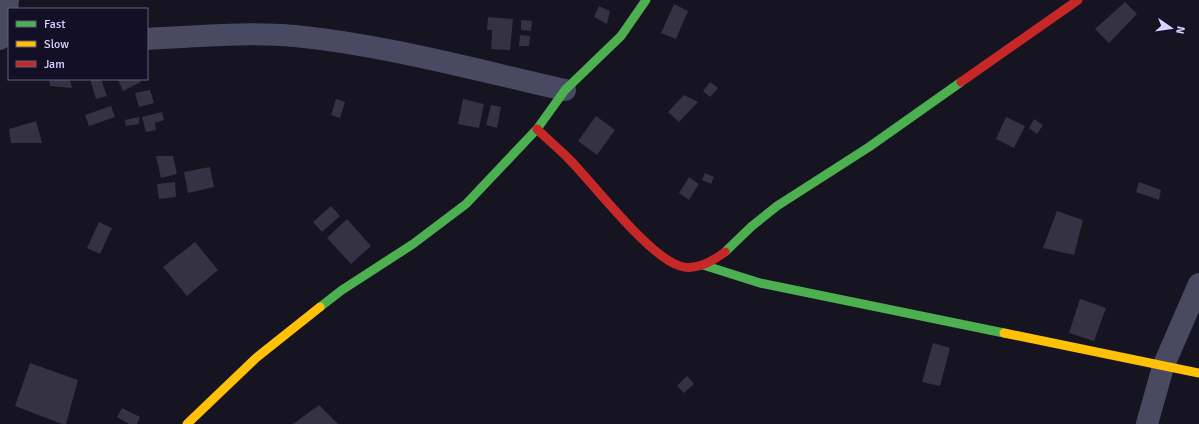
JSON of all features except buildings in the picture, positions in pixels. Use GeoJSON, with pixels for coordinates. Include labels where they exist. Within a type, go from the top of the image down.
{"type":"FeatureCollection","features":[{"type":"Feature","properties":{"kind":"street"},"geometry":{"type":"LineString","coordinates":[[4,29],[8,0]]}},
{"type":"Feature","properties":{"kind":"street"},"geometry":{"type":"LineString","coordinates":[[187,424],[256,358],[342,290],[413,244],[466,204],[537,129],[565,90],[621,36],[646,0]]}},
{"type":"Feature","properties":{"kind":"street"},"geometry":{"type":"LineString","coordinates":[[537,129],[568,158],[649,246],[668,261],[681,268],[703,265],[718,257],[735,244],[752,226],[776,206],[869,147],[1078,0]]}},
{"type":"Feature","properties":{"kind":"street"},"geometry":{"type":"LineString","coordinates":[[148,39],[249,35],[294,36],[362,45],[565,90]]}},
{"type":"Feature","properties":{"kind":"street"},"geometry":{"type":"LineString","coordinates":[[703,265],[760,283],[1163,367],[1199,373]]}},
{"type":"Feature","properties":{"kind":"street"},"geometry":{"type":"LineString","coordinates":[[1147,424],[1163,367],[1199,284]]}},
{"type":"Feature","properties":{"kind":"traffic: fast"},"geometry":{"type":"LineString","coordinates":[[320,307],[342,290],[413,244],[466,204],[537,129],[565,90],[621,36],[646,0]]}},
{"type":"Feature","properties":{"kind":"traffic: fast"},"geometry":{"type":"LineString","coordinates":[[725,252],[752,226],[777,206],[869,147],[961,82]]}},
{"type":"Feature","properties":{"kind":"traffic: fast"},"geometry":{"type":"LineString","coordinates":[[703,265],[760,283],[1004,333]]}},
{"type":"Feature","properties":{"kind":"traffic: slow"},"geometry":{"type":"LineString","coordinates":[[187,424],[256,358],[320,307]]}},
{"type":"Feature","properties":{"kind":"traffic: slow"},"geometry":{"type":"LineString","coordinates":[[1004,333],[1199,373]]}},
{"type":"Feature","properties":{"kind":"traffic: jam"},"geometry":{"type":"LineString","coordinates":[[961,82],[1078,0]]}},
{"type":"Feature","properties":{"kind":"traffic: jam"},"geometry":{"type":"LineString","coordinates":[[537,129],[568,158],[638,235],[667,260],[680,266],[692,267],[709,262],[725,252]]}}]}
